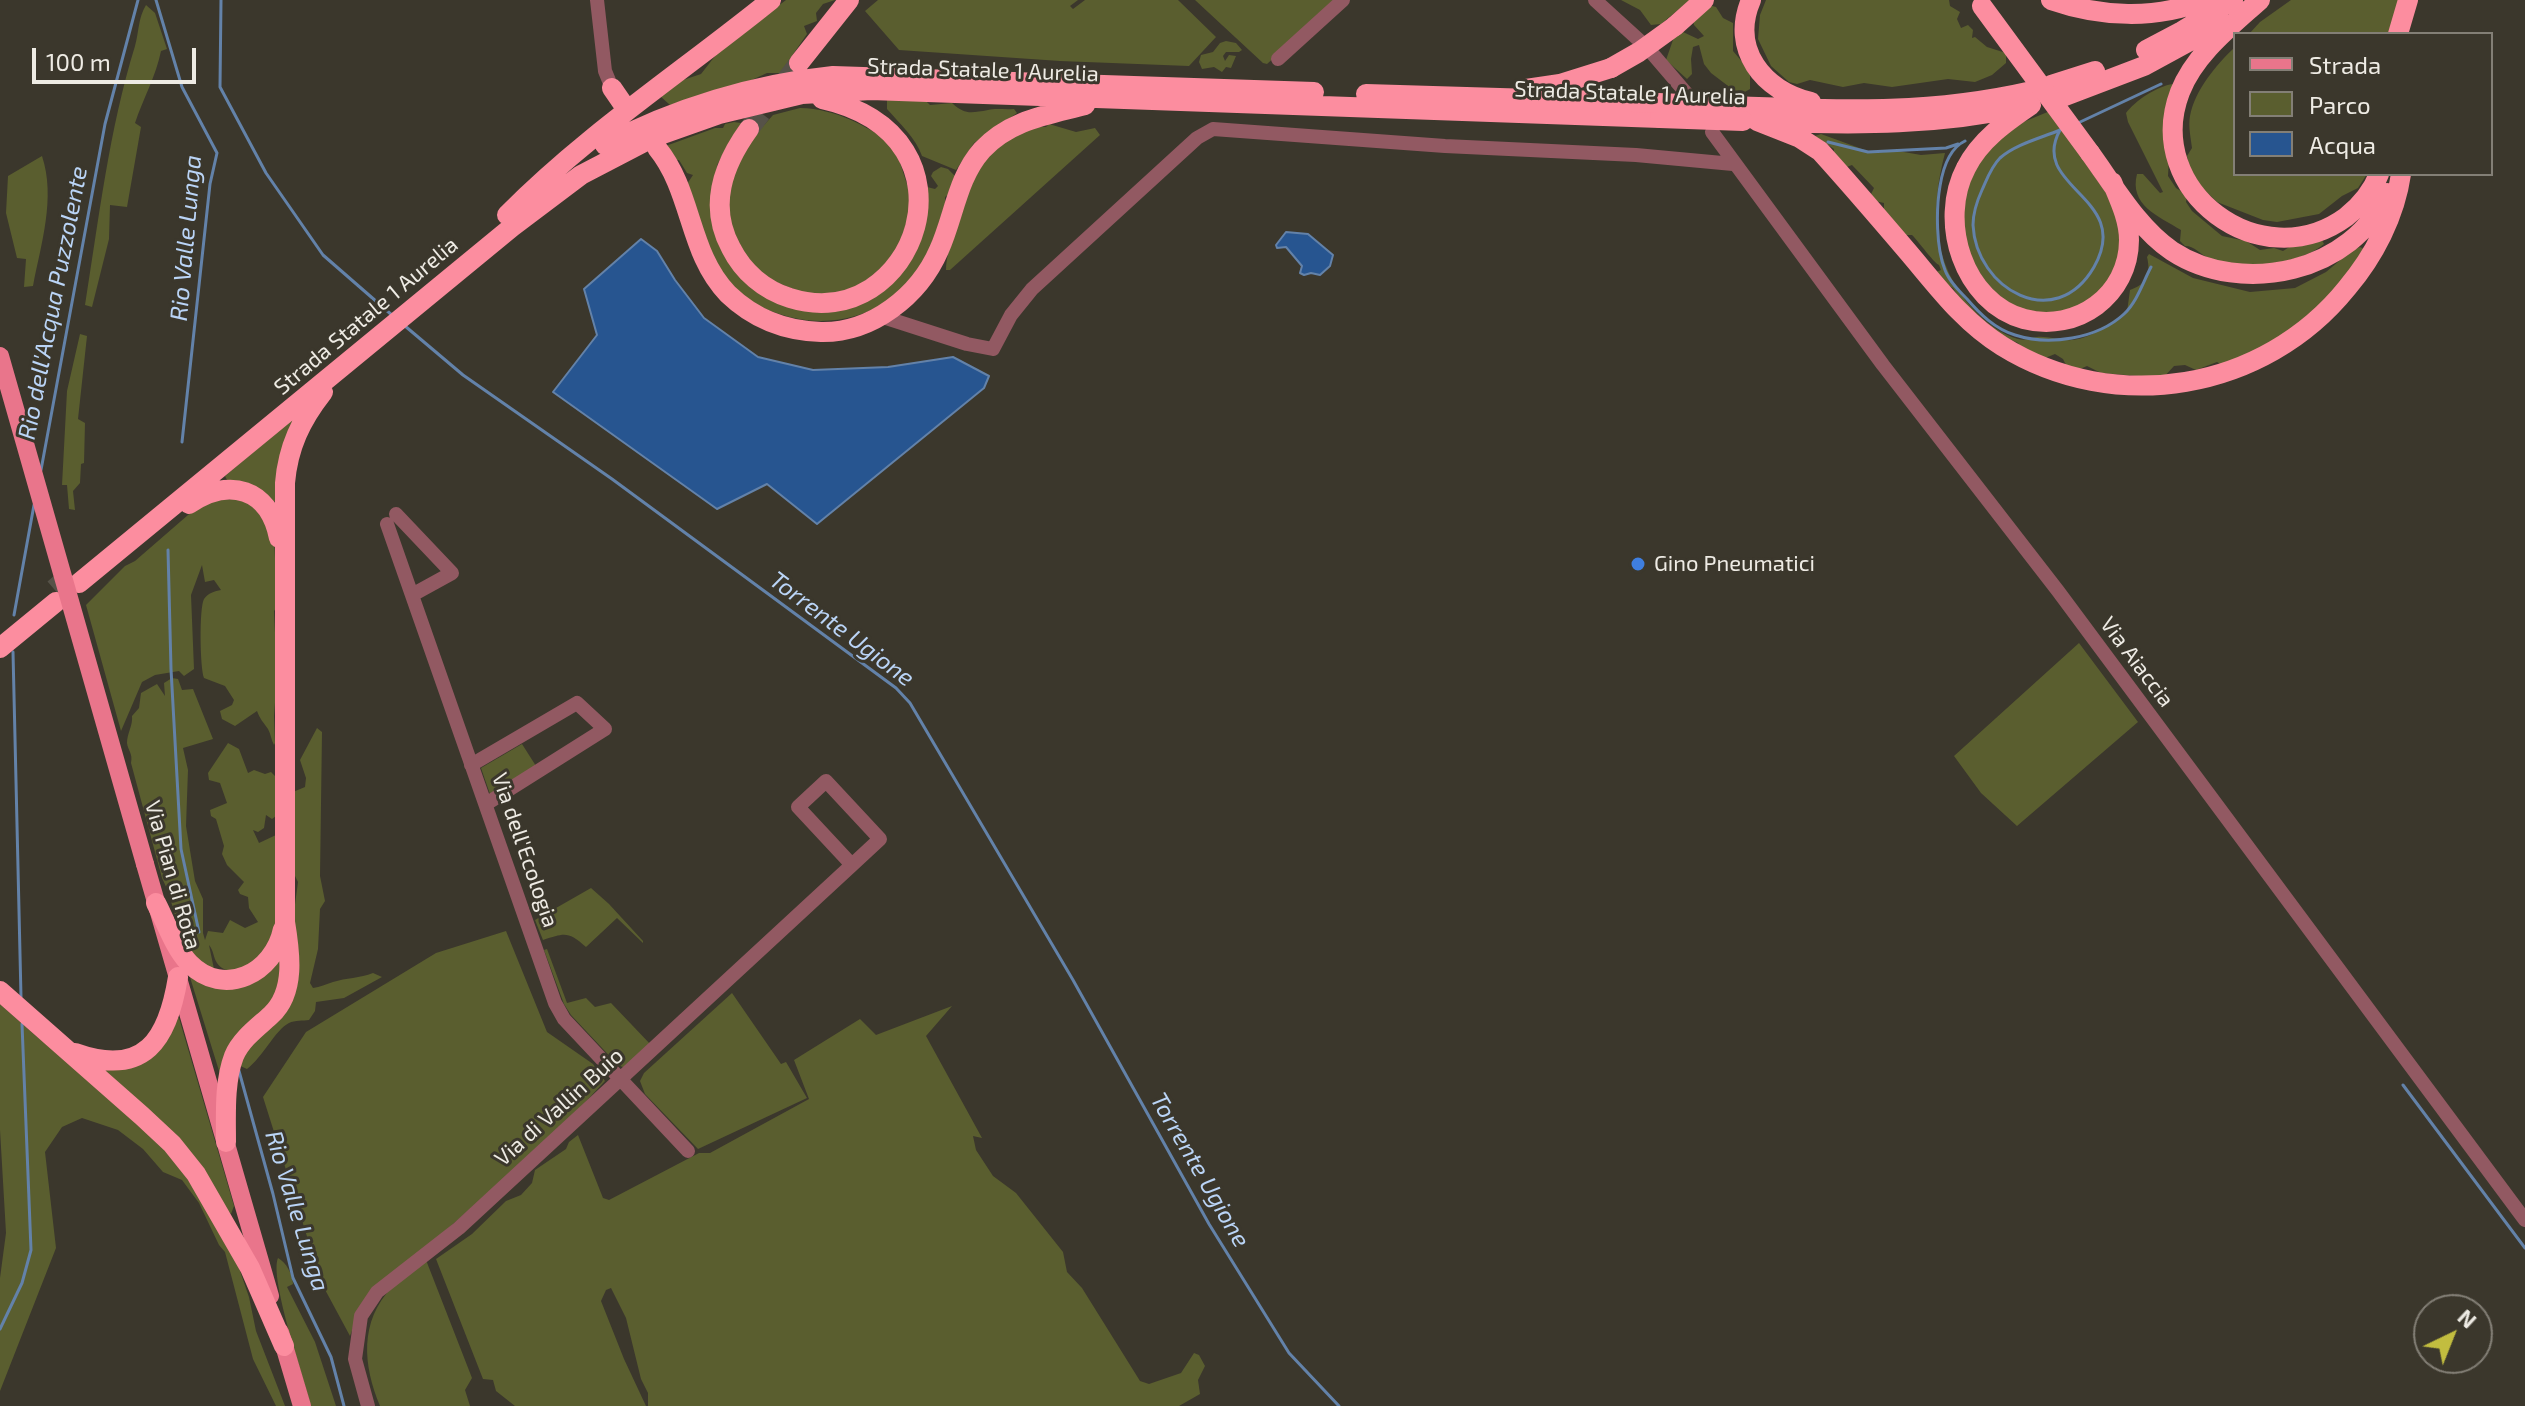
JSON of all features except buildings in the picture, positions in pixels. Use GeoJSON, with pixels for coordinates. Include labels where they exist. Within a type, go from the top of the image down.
{"type":"FeatureCollection","features":[{"type":"Feature","properties":{"kind":"highway"},"geometry":{"type":"LineString","coordinates":[[507,215],[582,145],[771,0]]}},
{"type":"Feature","properties":{"kind":"highway"},"geometry":{"type":"LineString","coordinates":[[799,63],[849,0]]}},
{"type":"Feature","properties":{"kind":"highway"},"geometry":{"type":"LineString","coordinates":[[1466,97],[1544,87],[1611,68],[1675,26],[1704,0]]}},
{"type":"Feature","properties":{"kind":"highway"},"geometry":{"type":"LineString","coordinates":[[1751,0],[1745,25],[1749,49],[1752,60],[1765,79],[1790,97],[1858,111]]}},
{"type":"Feature","properties":{"kind":"highway"},"geometry":{"type":"LineString","coordinates":[[2051,0],[2088,10],[2128,14],[2162,12],[2204,0]]}},
{"type":"Feature","properties":{"kind":"highway","name":"Strada Statale 1 Aurelia"},"geometry":{"type":"LineString","coordinates":[[367,338],[349,360],[107,561],[77,577],[367,338],[434,284],[542,203],[601,162],[679,127],[719,114],[802,94],[871,90],[1660,118],[1955,106],[2043,96],[2144,51],[2233,0]]}},
{"type":"Feature","properties":{"kind":"highway"},"geometry":{"type":"LineString","coordinates":[[2259,0],[2206,51],[2180,92],[2174,122],[2176,154],[2196,195],[2216,215],[2241,230],[2273,238],[2296,237],[2326,229],[2348,215],[2381,176]]}},
{"type":"Feature","properties":{"kind":"highway","name":"Strada Statale 1 Aurelia"},"geometry":{"type":"LineString","coordinates":[[434,284],[507,215],[573,165],[631,132],[730,96],[814,78],[883,76],[1633,102],[1744,116],[1914,123],[1984,116],[2043,96],[2120,76],[2179,49],[2259,0]]}},
{"type":"Feature","properties":{"kind":"highway"},"geometry":{"type":"LineString","coordinates":[[2399,32],[2408,0]]}},
{"type":"Feature","properties":{"kind":"highway"},"geometry":{"type":"LineString","coordinates":[[2413,32],[2421,0]]}},
{"type":"Feature","properties":{"kind":"highway"},"geometry":{"type":"LineString","coordinates":[[1980,3],[2159,241],[2193,261],[2220,270],[2247,274],[2279,273],[2299,268],[2339,248],[2371,221],[2397,176]]}},
{"type":"Feature","properties":{"kind":"highway"},"geometry":{"type":"LineString","coordinates":[[749,129],[726,167],[719,194],[722,227],[739,261],[765,287],[798,301],[841,300],[871,288],[894,267],[909,245],[919,207],[914,170],[897,140],[874,118],[842,103],[802,94]]}},
{"type":"Feature","properties":{"kind":"highway"},"geometry":{"type":"LineString","coordinates":[[2043,96],[1995,131],[1980,147],[1966,167],[1957,190],[1954,224],[1958,247],[1968,270],[1990,299],[2000,308],[2024,319],[2051,321],[2079,316],[2108,296],[2121,276],[2129,250],[2128,224],[2112,182]]}},
{"type":"Feature","properties":{"kind":"highway"},"geometry":{"type":"LineString","coordinates":[[657,148],[677,181],[697,245],[711,274],[746,309],[780,326],[812,331],[848,329],[880,316],[907,296],[928,272],[967,172],[989,143],[1022,121],[1109,99]]}},
{"type":"Feature","properties":{"kind":"highway"},"geometry":{"type":"LineString","coordinates":[[1744,116],[1800,138],[1820,151],[1956,310],[1984,334],[2047,368],[2088,381],[2137,386],[2192,382],[2231,371],[2270,354],[2303,332],[2340,297],[2370,258],[2392,210],[2398,176]]}},
{"type":"Feature","properties":{"kind":"highway"},"geometry":{"type":"LineString","coordinates":[[2339,248],[2371,210],[2381,176]]}},
{"type":"Feature","properties":{"kind":"highway"},"geometry":{"type":"LineString","coordinates":[[226,1142],[227,1103],[234,1056],[246,1038],[278,1007],[286,988],[290,957],[285,922],[284,566],[285,483],[290,450],[312,407],[349,360]]}},
{"type":"Feature","properties":{"kind":"highway"},"geometry":{"type":"LineString","coordinates":[[107,561],[137,544],[202,496],[229,489],[252,495],[273,515],[284,566]]}},
{"type":"Feature","properties":{"kind":"highway"},"geometry":{"type":"LineString","coordinates":[[0,633],[55,595],[0,648]]}},
{"type":"Feature","properties":{"kind":"highway"},"geometry":{"type":"LineString","coordinates":[[156,903],[182,954],[202,972],[223,979],[242,978],[266,964],[279,946],[285,922]]}},
{"type":"Feature","properties":{"kind":"highway"},"geometry":{"type":"LineString","coordinates":[[67,1051],[119,1061],[148,1049],[171,1016],[178,977]]}},
{"type":"Feature","properties":{"kind":"highway"},"geometry":{"type":"LineString","coordinates":[[0,991],[172,1144],[196,1174],[250,1268],[284,1346]]}},
{"type":"Feature","properties":{"kind":"main road","name":"Via Pian di Rota"},"geometry":{"type":"LineString","coordinates":[[0,356],[302,1406]]}},
{"type":"Feature","properties":{"kind":"street"},"geometry":{"type":"LineString","coordinates":[[597,0],[605,71],[618,96]]}},
{"type":"Feature","properties":{"kind":"street"},"geometry":{"type":"LineString","coordinates":[[1278,59],[1343,0]]}},
{"type":"Feature","properties":{"kind":"street"},"geometry":{"type":"LineString","coordinates":[[1595,0],[1646,47],[1687,94]]}},
{"type":"Feature","properties":{"kind":"street"},"geometry":{"type":"LineString","coordinates":[[880,316],[967,344],[993,349],[1011,315],[1032,289],[1197,138],[1213,129],[1445,146],[1636,155],[1733,164]]}},
{"type":"Feature","properties":{"kind":"street","name":"Via Aiaccia"},"geometry":{"type":"LineString","coordinates":[[1712,132],[1733,164],[2058,591],[2525,1220]]}},
{"type":"Feature","properties":{"kind":"street","name":"Via dell'Ecologia"},"geometry":{"type":"LineString","coordinates":[[412,595],[452,573],[391,519],[412,595],[555,1003],[564,1019],[688,1151]]}},
{"type":"Feature","properties":{"kind":"street"},"geometry":{"type":"LineString","coordinates":[[471,765],[577,703],[605,729],[486,804]]}},
{"type":"Feature","properties":{"kind":"street","name":"Via di Vallin Buio"},"geometry":{"type":"LineString","coordinates":[[368,1406],[355,1359],[361,1316],[377,1292],[459,1228],[621,1081],[880,839],[826,781],[798,807],[852,865]]}},
{"type":"Feature","properties":{"kind":"green space"},"geometry":{"type":"Polygon","coordinates":[[[786,0],[835,0],[823,4],[816,13],[817,21],[804,26],[807,34],[780,73],[767,73],[745,83],[670,105],[660,96],[680,81],[701,74],[719,51],[786,0]]]}},
{"type":"Feature","properties":{"kind":"green space"},"geometry":{"type":"Polygon","coordinates":[[[878,0],[1078,0],[1070,6],[1073,9],[1085,0],[1178,0],[1216,37],[1189,66],[899,50],[865,11],[878,0]]]}},
{"type":"Feature","properties":{"kind":"green space"},"geometry":{"type":"Polygon","coordinates":[[[1195,0],[1338,0],[1267,64],[1195,0]]]}},
{"type":"Feature","properties":{"kind":"green space"},"geometry":{"type":"Polygon","coordinates":[[[1621,0],[1690,0],[1661,24],[1651,25],[1640,10],[1621,0]]]}},
{"type":"Feature","properties":{"kind":"green space"},"geometry":{"type":"Polygon","coordinates":[[[1766,0],[1949,0],[1950,6],[1960,12],[1957,19],[1961,28],[1968,25],[1973,30],[1972,38],[2006,53],[2006,63],[1992,75],[1975,82],[1948,79],[1892,87],[1864,83],[1843,87],[1810,80],[1797,84],[1789,82],[1771,66],[1758,39],[1760,15],[1766,0]]]}},
{"type":"Feature","properties":{"kind":"green space"},"geometry":{"type":"Polygon","coordinates":[[[2291,0],[2399,0],[2392,32],[2251,32],[2291,0]]]}},
{"type":"Feature","properties":{"kind":"green space"},"geometry":{"type":"Polygon","coordinates":[[[146,5],[155,13],[167,49],[161,51],[135,123],[141,127],[127,207],[110,205],[109,239],[92,307],[85,305],[106,174],[118,110],[146,5]]]}},
{"type":"Feature","properties":{"kind":"green space"},"geometry":{"type":"Polygon","coordinates":[[[1709,5],[1716,7],[1723,18],[1733,23],[1733,51],[1750,71],[1750,89],[1743,93],[1736,92],[1711,73],[1704,64],[1699,45],[1693,47],[1692,74],[1687,79],[1666,60],[1674,37],[1683,32],[1698,39],[1704,36],[1693,20],[1709,5]]]}},
{"type":"Feature","properties":{"kind":"green space"},"geometry":{"type":"Polygon","coordinates":[[[1226,41],[1236,43],[1242,50],[1226,52],[1223,56],[1225,61],[1229,55],[1236,56],[1231,68],[1226,67],[1222,72],[1214,67],[1202,69],[1199,62],[1201,55],[1213,52],[1226,41]]]}},
{"type":"Feature","properties":{"kind":"green space"},"geometry":{"type":"Polygon","coordinates":[[[2233,49],[2233,176],[2366,176],[2358,188],[2319,214],[2277,222],[2263,220],[2217,202],[2191,177],[2187,156],[2192,148],[2189,124],[2196,97],[2233,49]]]}},
{"type":"Feature","properties":{"kind":"green space"},"geometry":{"type":"Polygon","coordinates":[[[2173,84],[2168,176],[2176,188],[2187,195],[2186,202],[2192,211],[2222,236],[2246,241],[2260,250],[2274,248],[2283,251],[2294,244],[2322,240],[2324,244],[2300,257],[2268,264],[2220,262],[2185,246],[2180,241],[2181,230],[2141,202],[2137,194],[2137,174],[2143,174],[2160,193],[2163,192],[2126,113],[2147,95],[2173,84]]]}},
{"type":"Feature","properties":{"kind":"green space"},"geometry":{"type":"Polygon","coordinates":[[[887,97],[926,101],[930,105],[952,103],[968,112],[1014,109],[1017,113],[974,143],[956,170],[922,156],[912,137],[887,109],[887,97]]]}},
{"type":"Feature","properties":{"kind":"green space"},"geometry":{"type":"Polygon","coordinates":[[[800,108],[838,115],[894,144],[913,203],[896,255],[856,289],[811,296],[766,278],[735,244],[725,203],[742,150],[773,115],[800,108]]]}},
{"type":"Feature","properties":{"kind":"green space"},"geometry":{"type":"Polygon","coordinates":[[[2050,111],[2121,215],[2120,263],[2095,299],[2059,314],[2017,310],[1988,286],[1966,250],[1962,200],[1980,155],[2021,123],[2050,111]]]}},
{"type":"Feature","properties":{"kind":"green space"},"geometry":{"type":"Polygon","coordinates":[[[734,122],[741,123],[717,165],[714,225],[796,308],[833,311],[872,299],[887,288],[921,240],[927,187],[935,189],[938,186],[931,176],[933,172],[941,167],[948,169],[955,176],[945,197],[934,240],[919,270],[906,286],[874,309],[855,316],[815,321],[768,310],[736,290],[722,274],[704,236],[687,184],[693,175],[687,173],[679,160],[674,160],[663,147],[734,122]]]}},
{"type":"Feature","properties":{"kind":"green space"},"geometry":{"type":"Polygon","coordinates":[[[1049,124],[1076,132],[1095,128],[1100,135],[950,270],[946,270],[959,216],[983,164],[1011,138],[1049,124]]]}},
{"type":"Feature","properties":{"kind":"green space"},"geometry":{"type":"Polygon","coordinates":[[[1821,134],[1873,153],[1945,153],[1936,215],[1942,255],[1949,274],[1977,314],[2000,331],[2018,339],[2041,337],[2073,340],[2108,325],[2127,312],[2130,290],[2146,278],[2149,254],[2193,278],[2250,292],[2295,288],[2326,272],[2351,251],[2360,247],[2364,249],[2340,288],[2267,349],[2222,365],[2217,362],[2196,370],[2185,365],[2174,366],[2163,378],[2101,373],[2087,366],[2078,370],[2067,367],[2063,359],[2055,354],[2040,360],[2028,356],[2018,343],[2001,335],[1961,301],[1953,288],[1944,283],[1936,272],[1941,270],[1939,265],[1912,235],[1905,235],[1884,213],[1884,203],[1875,201],[1871,194],[1874,188],[1852,165],[1844,168],[1834,159],[1834,149],[1815,136],[1821,134]]]}},
{"type":"Feature","properties":{"kind":"green space"},"geometry":{"type":"Polygon","coordinates":[[[42,156],[48,188],[46,221],[33,286],[24,287],[26,259],[17,258],[6,213],[8,176],[42,156]]]}},
{"type":"Feature","properties":{"kind":"green space"},"geometry":{"type":"Polygon","coordinates":[[[80,334],[87,336],[78,419],[85,423],[84,463],[81,464],[80,483],[73,491],[75,510],[69,509],[67,485],[62,485],[67,391],[80,334]]]}},
{"type":"Feature","properties":{"kind":"green space"},"geometry":{"type":"Polygon","coordinates":[[[295,417],[278,497],[274,502],[227,480],[225,476],[295,417]]]}},
{"type":"Feature","properties":{"kind":"green space"},"geometry":{"type":"Polygon","coordinates":[[[247,498],[274,534],[277,676],[274,745],[257,711],[235,726],[222,719],[220,711],[232,705],[234,700],[225,686],[204,678],[202,605],[208,595],[221,590],[214,580],[205,582],[202,565],[191,595],[194,669],[184,676],[179,671],[155,675],[142,682],[121,731],[86,605],[125,566],[208,501],[247,498]]]}},
{"type":"Feature","properties":{"kind":"green space"},"geometry":{"type":"Polygon","coordinates":[[[2079,643],[2138,722],[2017,826],[1981,793],[1954,756],[2079,643]]]}},
{"type":"Feature","properties":{"kind":"green space"},"geometry":{"type":"Polygon","coordinates":[[[172,678],[178,679],[182,690],[193,689],[213,739],[183,748],[188,770],[186,826],[195,881],[203,899],[205,940],[208,931],[223,933],[230,920],[245,928],[258,922],[249,908],[248,897],[238,890],[244,882],[227,865],[222,854],[224,846],[210,810],[227,803],[220,783],[209,780],[208,773],[228,743],[239,749],[248,773],[254,770],[265,774],[271,772],[276,777],[280,813],[272,819],[266,815],[264,828],[258,832],[253,830],[259,843],[276,835],[278,889],[275,943],[255,960],[231,971],[217,963],[209,945],[214,969],[207,969],[184,946],[131,763],[127,739],[132,716],[139,708],[141,693],[157,684],[165,696],[164,683],[172,678]]]}},
{"type":"Feature","properties":{"kind":"green space"},"geometry":{"type":"Polygon","coordinates":[[[317,728],[322,732],[320,876],[325,901],[320,909],[318,949],[310,983],[313,988],[373,973],[382,977],[344,998],[316,1002],[309,1020],[294,1021],[284,1026],[247,1069],[238,1065],[237,1057],[280,1016],[298,882],[294,874],[293,792],[305,787],[306,778],[300,760],[317,728]]]}},
{"type":"Feature","properties":{"kind":"green space"},"geometry":{"type":"Polygon","coordinates":[[[522,744],[536,766],[490,794],[481,768],[522,744]]]}},
{"type":"Feature","properties":{"kind":"green space"},"geometry":{"type":"Polygon","coordinates":[[[591,888],[643,943],[617,918],[586,947],[566,935],[543,940],[535,920],[591,888]]]}},
{"type":"Feature","properties":{"kind":"green space"},"geometry":{"type":"Polygon","coordinates":[[[506,931],[547,1032],[593,1064],[605,1081],[563,1126],[361,1306],[350,1336],[322,1284],[263,1097],[306,1032],[436,953],[506,931]]]}},
{"type":"Feature","properties":{"kind":"green space"},"geometry":{"type":"Polygon","coordinates":[[[547,949],[567,1003],[586,998],[595,1007],[611,1003],[652,1046],[625,1068],[618,1065],[564,1004],[544,950],[547,949]]]}},
{"type":"Feature","properties":{"kind":"green space"},"geometry":{"type":"Polygon","coordinates":[[[281,953],[282,987],[220,1074],[189,974],[212,982],[281,953]]]}},
{"type":"Feature","properties":{"kind":"green space"},"geometry":{"type":"Polygon","coordinates":[[[732,993],[781,1064],[786,1062],[807,1098],[698,1149],[645,1094],[640,1081],[644,1073],[732,993]]]}},
{"type":"Feature","properties":{"kind":"green space"},"geometry":{"type":"Polygon","coordinates":[[[0,1004],[165,1146],[230,1242],[249,1297],[256,1331],[285,1406],[276,1406],[253,1359],[225,1252],[199,1203],[182,1180],[163,1172],[143,1149],[118,1130],[82,1118],[62,1127],[45,1152],[56,1248],[0,1391],[0,1278],[6,1233],[0,1130],[0,1004]]]}},
{"type":"Feature","properties":{"kind":"green space"},"geometry":{"type":"Polygon","coordinates":[[[952,1006],[926,1036],[982,1138],[973,1136],[976,1150],[993,1176],[1016,1193],[1063,1252],[1067,1272],[1082,1288],[1140,1381],[1149,1384],[1181,1373],[1194,1353],[1199,1355],[1205,1366],[1198,1380],[1200,1394],[1179,1406],[648,1406],[648,1393],[641,1379],[626,1318],[611,1288],[606,1290],[601,1301],[646,1406],[515,1406],[496,1391],[493,1380],[483,1379],[436,1259],[472,1234],[506,1201],[521,1195],[532,1183],[535,1170],[566,1149],[569,1142],[578,1135],[603,1198],[609,1200],[699,1153],[710,1153],[809,1099],[794,1060],[860,1019],[876,1035],[952,1006]]]}},
{"type":"Feature","properties":{"kind":"green space"},"geometry":{"type":"Polygon","coordinates":[[[176,1017],[179,1018],[234,1206],[231,1214],[92,1066],[107,1065],[176,1017]]]}},
{"type":"Feature","properties":{"kind":"green space"},"geometry":{"type":"Polygon","coordinates":[[[278,1258],[290,1273],[293,1284],[287,1287],[315,1342],[336,1406],[311,1406],[278,1286],[278,1258]]]}},
{"type":"Feature","properties":{"kind":"green space"},"geometry":{"type":"Polygon","coordinates":[[[426,1260],[472,1378],[465,1390],[470,1406],[380,1406],[370,1375],[369,1329],[381,1300],[404,1276],[426,1260]]]}},
{"type":"Feature","properties":{"kind":"water"},"geometry":{"type":"Polygon","coordinates":[[[1286,232],[1308,234],[1333,255],[1330,266],[1320,275],[1300,273],[1302,266],[1286,247],[1277,248],[1286,232]]]}},
{"type":"Feature","properties":{"kind":"water"},"geometry":{"type":"Polygon","coordinates":[[[641,239],[657,251],[704,318],[758,357],[813,370],[888,367],[953,357],[989,376],[984,388],[817,524],[767,484],[717,509],[553,392],[597,335],[584,289],[641,239]]]}},
{"type":"Feature","properties":{"kind":"waterway","name":"Rio dell'Acqua Puzzolente"},"geometry":{"type":"LineString","coordinates":[[41,470],[105,124],[138,0]]}},
{"type":"Feature","properties":{"kind":"waterway","name":"Rio Valle Lunga"},"geometry":{"type":"LineString","coordinates":[[156,0],[182,87],[217,153],[210,184],[182,442]]}},
{"type":"Feature","properties":{"kind":"waterway","name":"Torrente Ugione"},"geometry":{"type":"LineString","coordinates":[[221,0],[220,87],[266,173],[323,255],[393,316]]}},
{"type":"Feature","properties":{"kind":"waterway"},"geometry":{"type":"LineString","coordinates":[[2078,123],[2161,84]]}},
{"type":"Feature","properties":{"kind":"waterway"},"geometry":{"type":"LineString","coordinates":[[2060,130],[2054,150],[2057,166],[2092,208],[2101,224],[2103,243],[2094,267],[2078,287],[2059,298],[2039,300],[2020,295],[2002,284],[1988,268],[1977,248],[1974,216],[1988,177],[2000,158],[2021,145],[2060,130],[2063,129]]}},
{"type":"Feature","properties":{"kind":"waterway"},"geometry":{"type":"LineString","coordinates":[[1965,141],[1951,154],[1941,179],[1938,240],[1945,270],[1952,282],[1994,325],[2015,335],[2043,340],[2087,335],[2113,323],[2129,309],[2151,267]]}},
{"type":"Feature","properties":{"kind":"waterway"},"geometry":{"type":"LineString","coordinates":[[1828,142],[1868,152],[1946,148],[1958,144]]}},
{"type":"Feature","properties":{"kind":"waterway","name":"Torrente Ugione"},"geometry":{"type":"LineString","coordinates":[[405,326],[463,375],[612,479],[896,688],[910,703],[1073,980],[1209,1224],[1289,1353],[1339,1406]]}},
{"type":"Feature","properties":{"kind":"waterway","name":"Rio dell'Acqua Puzzolente"},"geometry":{"type":"LineString","coordinates":[[14,615],[34,505]]}},
{"type":"Feature","properties":{"kind":"waterway","name":"Rio Valle Lunga"},"geometry":{"type":"LineString","coordinates":[[168,550],[181,849],[199,932]]}},
{"type":"Feature","properties":{"kind":"waterway","name":"Rio dell'Acqua Puzzolente"},"geometry":{"type":"LineString","coordinates":[[13,652],[21,997]]}},
{"type":"Feature","properties":{"kind":"waterway","name":"Rio dell'Acqua Puzzolente"},"geometry":{"type":"LineString","coordinates":[[0,1329],[22,1283],[31,1250],[22,1024]]}},
{"type":"Feature","properties":{"kind":"waterway","name":"Rio Valle Lunga"},"geometry":{"type":"LineString","coordinates":[[239,1071],[293,1278],[331,1357],[344,1406]]}},
{"type":"Feature","properties":{"kind":"waterway"},"geometry":{"type":"LineString","coordinates":[[2403,1085],[2525,1248]]}},
{"type":"Feature","properties":{"kind":"tunnel"},"geometry":{"type":"LineString","coordinates":[[749,129],[799,63]]}},
{"type":"Feature","properties":{"kind":"tunnel"},"geometry":{"type":"LineString","coordinates":[[54,589],[75,571]]}},
{"type":"Feature","properties":{"kind":"place","name":"Gino Pneumatici"},"geometry":{"type":"Point","coordinates":[1638,564]}}]}
